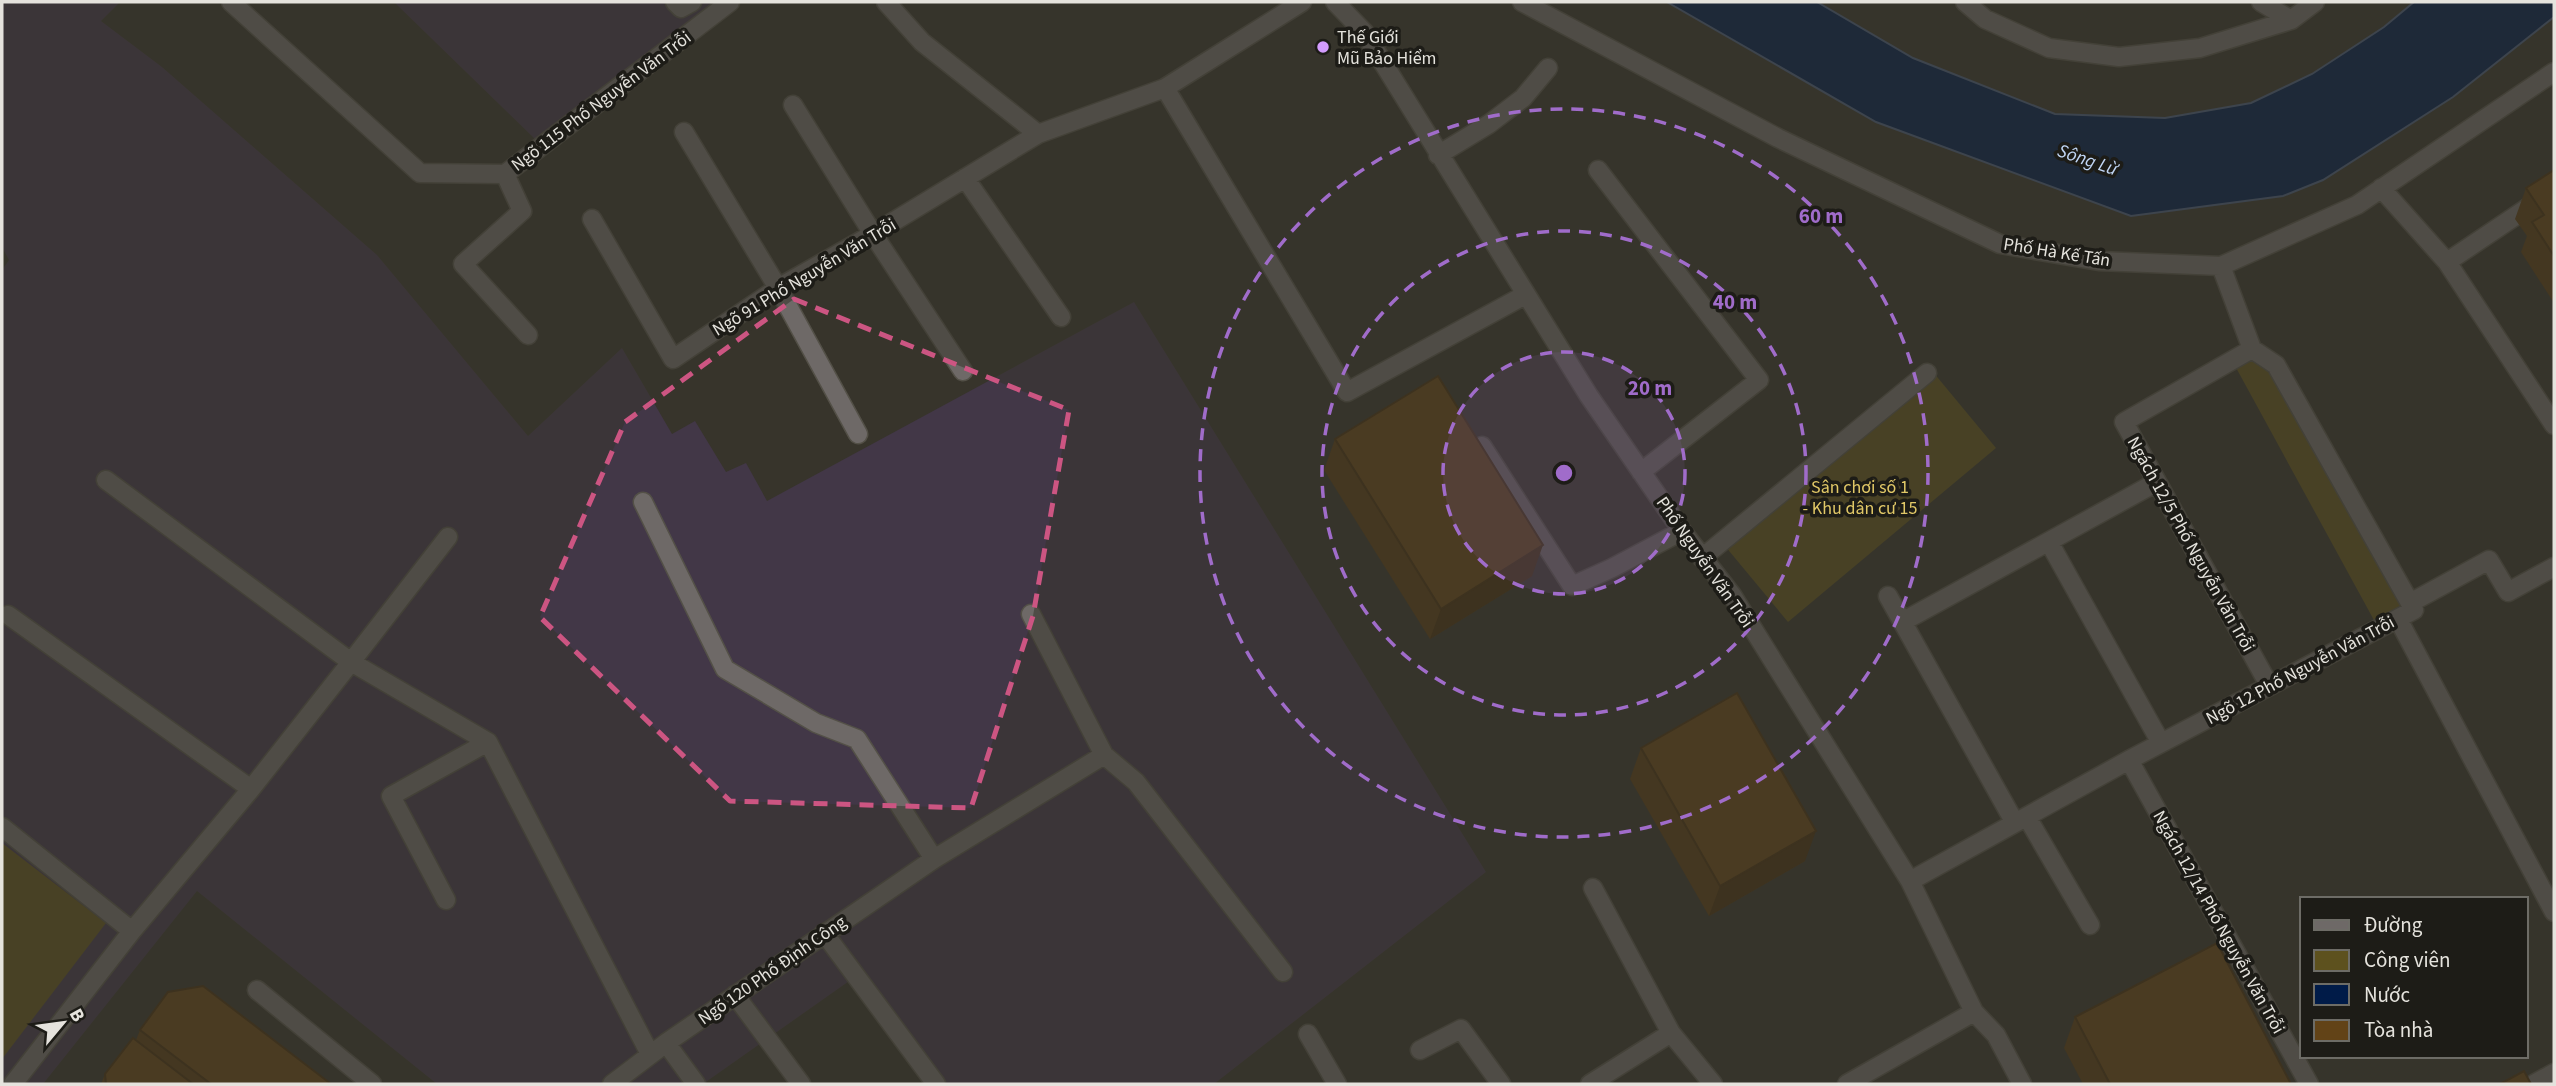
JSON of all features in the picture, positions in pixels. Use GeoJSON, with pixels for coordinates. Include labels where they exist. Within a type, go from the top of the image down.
{"type":"FeatureCollection","features":[{"type":"Feature","properties":{"kind":"street","name":"Ngõ 115 Phố Nguyễn Văn Trỗi"},"geometry":{"type":"LineString","coordinates":[[231,2],[420,173],[505,174],[730,2]]}},
{"type":"Feature","properties":{"kind":"street"},"geometry":{"type":"LineString","coordinates":[[675,2],[681,8],[692,2]]}},
{"type":"Feature","properties":{"kind":"street"},"geometry":{"type":"LineString","coordinates":[[886,2],[922,42],[1038,134],[1165,88],[1302,2]]}},
{"type":"Feature","properties":{"kind":"street","name":"Phố Nguyễn Văn Trỗi"},"geometry":{"type":"LineString","coordinates":[[1335,2],[1363,32],[1589,396],[1682,531],[1732,595],[1910,881],[1974,1013],[1996,1035],[2022,1084]]}},
{"type":"Feature","properties":{"kind":"street","name":"Phố Hà Kế Tấn"},"geometry":{"type":"LineString","coordinates":[[1522,2],[1777,138],[2000,244],[2099,261],[2221,266],[2357,205],[2554,72]]}},
{"type":"Feature","properties":{"kind":"street"},"geometry":{"type":"LineString","coordinates":[[1965,2],[1985,19],[2049,48],[2119,57],[2200,48],[2291,20],[2315,2]]}},
{"type":"Feature","properties":{"kind":"street"},"geometry":{"type":"LineString","coordinates":[[2261,2],[2291,20]]}},
{"type":"Feature","properties":{"kind":"street"},"geometry":{"type":"LineString","coordinates":[[1438,155],[1489,124],[1523,98],[1548,68]]}},
{"type":"Feature","properties":{"kind":"street"},"geometry":{"type":"LineString","coordinates":[[1165,88],[1347,392],[1525,295]]}},
{"type":"Feature","properties":{"kind":"street"},"geometry":{"type":"LineString","coordinates":[[793,106],[963,371]]}},
{"type":"Feature","properties":{"kind":"street"},"geometry":{"type":"LineString","coordinates":[[684,132],[778,288],[858,434]]}},
{"type":"Feature","properties":{"kind":"street","name":"Ngõ 91 Phố Nguyễn Văn Trỗi"},"geometry":{"type":"LineString","coordinates":[[592,219],[673,359],[778,288],[1038,134]]}},
{"type":"Feature","properties":{"kind":"street"},"geometry":{"type":"LineString","coordinates":[[1598,170],[1759,380],[1641,472]]}},
{"type":"Feature","properties":{"kind":"street","name":"Ngõ 115 Phố Nguyễn Văn Trỗi"},"geometry":{"type":"LineString","coordinates":[[505,174],[522,211],[463,264],[528,335]]}},
{"type":"Feature","properties":{"kind":"street"},"geometry":{"type":"LineString","coordinates":[[965,178],[1061,317]]}},
{"type":"Feature","properties":{"kind":"street"},"geometry":{"type":"LineString","coordinates":[[2381,188],[2446,262],[2554,425]]}},
{"type":"Feature","properties":{"kind":"street"},"geometry":{"type":"LineString","coordinates":[[2446,262],[2554,190]]}},
{"type":"Feature","properties":{"kind":"street"},"geometry":{"type":"LineString","coordinates":[[2221,266],[2252,349]]}},
{"type":"Feature","properties":{"kind":"street","name":"Ngách 12/5 Phố Nguyễn Văn Trỗi"},"geometry":{"type":"LineString","coordinates":[[2252,349],[2124,422],[2269,685]]}},
{"type":"Feature","properties":{"kind":"street","name":"Ngõ 12 Phố Nguyễn Văn Trỗi"},"geometry":{"type":"LineString","coordinates":[[1910,881],[2129,760],[2414,610],[2276,365],[2252,349]]}},
{"type":"Feature","properties":{"kind":"street"},"geometry":{"type":"LineString","coordinates":[[1702,558],[1927,373]]}},
{"type":"Feature","properties":{"kind":"street"},"geometry":{"type":"LineString","coordinates":[[1482,446],[1572,586],[1682,531]]}},
{"type":"Feature","properties":{"kind":"street"},"geometry":{"type":"LineString","coordinates":[[106,480],[351,662],[488,742],[650,1054]]}},
{"type":"Feature","properties":{"kind":"street"},"geometry":{"type":"LineString","coordinates":[[1902,622],[2157,482]]}},
{"type":"Feature","properties":{"kind":"street"},"geometry":{"type":"LineString","coordinates":[[643,502],[725,669],[816,723],[857,739],[934,859]]}},
{"type":"Feature","properties":{"kind":"street"},"geometry":{"type":"LineString","coordinates":[[13,1084],[132,930],[251,789],[448,537]]}},
{"type":"Feature","properties":{"kind":"street"},"geometry":{"type":"LineString","coordinates":[[2049,542],[2161,743]]}},
{"type":"Feature","properties":{"kind":"street"},"geometry":{"type":"LineString","coordinates":[[2410,603],[2489,560],[2508,592],[2554,567]]}},
{"type":"Feature","properties":{"kind":"street"},"geometry":{"type":"LineString","coordinates":[[1888,596],[2021,820],[2090,925]]}},
{"type":"Feature","properties":{"kind":"street"},"geometry":{"type":"LineString","coordinates":[[1031,614],[1104,755],[1136,782],[1283,972]]}},
{"type":"Feature","properties":{"kind":"street"},"geometry":{"type":"LineString","coordinates":[[8,615],[251,789]]}},
{"type":"Feature","properties":{"kind":"street"},"geometry":{"type":"LineString","coordinates":[[2398,619],[2554,912]]}},
{"type":"Feature","properties":{"kind":"street"},"geometry":{"type":"LineString","coordinates":[[446,900],[391,796],[488,742]]}},
{"type":"Feature","properties":{"kind":"street","name":"Ngõ 120 Phố Định Công"},"geometry":{"type":"LineString","coordinates":[[612,1084],[650,1054],[934,859],[1104,755]]}},
{"type":"Feature","properties":{"kind":"street","name":"Ngách 12/14 Phố Nguyễn Văn Trỗi"},"geometry":{"type":"LineString","coordinates":[[2129,760],[2309,1084]]}},
{"type":"Feature","properties":{"kind":"street"},"geometry":{"type":"LineString","coordinates":[[2,827],[132,930]]}},
{"type":"Feature","properties":{"kind":"street"},"geometry":{"type":"LineString","coordinates":[[1593,888],[1671,1033],[1713,1084]]}},
{"type":"Feature","properties":{"kind":"street"},"geometry":{"type":"LineString","coordinates":[[824,933],[936,1084]]}},
{"type":"Feature","properties":{"kind":"street"},"geometry":{"type":"LineString","coordinates":[[257,990],[372,1084]]}},
{"type":"Feature","properties":{"kind":"street"},"geometry":{"type":"LineString","coordinates":[[735,995],[801,1084]]}},
{"type":"Feature","properties":{"kind":"street"},"geometry":{"type":"LineString","coordinates":[[1847,1084],[1974,1013]]}},
{"type":"Feature","properties":{"kind":"street"},"geometry":{"type":"LineString","coordinates":[[1420,1050],[1461,1029],[1501,1084]]}},
{"type":"Feature","properties":{"kind":"street"},"geometry":{"type":"LineString","coordinates":[[1590,1084],[1671,1033]]}},
{"type":"Feature","properties":{"kind":"street"},"geometry":{"type":"LineString","coordinates":[[1308,1034],[1337,1084]]}},
{"type":"Feature","properties":{"kind":"street"},"geometry":{"type":"LineString","coordinates":[[666,1043],[695,1084]]}},
{"type":"Feature","properties":{"kind":"street"},"geometry":{"type":"LineString","coordinates":[[2534,1084],[2554,1073]]}},
{"type":"Feature","properties":{"kind":"highlighted area"},"geometry":{"type":"Polygon","coordinates":[[[794,299],[1069,410],[1033,616],[971,808],[730,801],[540,617],[625,422],[794,299]]]}},
{"type":"Feature","properties":{"kind":"shaded area"},"geometry":{"type":"Polygon","coordinates":[[[2,2],[120,2],[101,21],[162,67],[377,255],[528,436],[622,348],[672,434],[695,421],[726,472],[746,463],[767,501],[1134,302],[1486,872],[1214,1084],[946,1084],[862,972],[703,1084],[437,1084],[197,891],[43,1084],[2,1084],[2,270],[9,260],[2,247],[2,2]]]}},
{"type":"Feature","properties":{"kind":"shaded area"},"geometry":{"type":"Polygon","coordinates":[[[394,2],[723,2],[536,140],[394,2]]]}},
{"type":"Feature","properties":{"kind":"green space"},"geometry":{"type":"Polygon","coordinates":[[[2252,354],[2269,367],[2404,606],[2375,622],[2234,364],[2252,354]]]}},
{"type":"Feature","properties":{"kind":"green space","name":"Sân chơi số 1 - Khu dân cư 15"},"geometry":{"type":"Polygon","coordinates":[[[1933,372],[1996,448],[1788,622],[1725,546],[1933,372]]]}},
{"type":"Feature","properties":{"kind":"green space"},"geometry":{"type":"Polygon","coordinates":[[[2,843],[106,923],[2,1059],[2,843]]]}},
{"type":"Feature","properties":{"kind":"water","name":"Sông Lừ"},"geometry":{"type":"Polygon","coordinates":[[[1667,2],[1817,2],[1913,58],[2055,114],[2165,118],[2251,103],[2312,74],[2384,27],[2414,2],[2554,2],[2554,17],[2453,97],[2323,180],[2283,196],[2131,216],[1876,122],[1667,2]]]}},
{"type":"Feature","properties":{"kind":"building"},"geometry":{"type":"Polygon","coordinates":[[[2554,170],[2554,256],[2532,222],[2544,215],[2526,188],[2554,170]]]}},
{"type":"Feature","properties":{"kind":"building"},"geometry":{"type":"Polygon","coordinates":[[[1438,376],[1543,545],[1441,609],[1335,439],[1438,376]]]}},
{"type":"Feature","properties":{"kind":"building"},"geometry":{"type":"Polygon","coordinates":[[[1737,693],[1816,831],[1720,886],[1641,748],[1737,693]]]}},
{"type":"Feature","properties":{"kind":"building"},"geometry":{"type":"Polygon","coordinates":[[[2217,943],[2291,1084],[2110,1084],[2075,1017],[2217,943]]]}},
{"type":"Feature","properties":{"kind":"building"},"geometry":{"type":"Polygon","coordinates":[[[203,986],[331,1084],[211,1084],[140,1030],[168,992],[203,986]]]}},
{"type":"Feature","properties":{"kind":"building"},"geometry":{"type":"Polygon","coordinates":[[[133,1038],[193,1084],[106,1084],[105,1074],[133,1038]]]}},
{"type":"Feature","properties":{"kind":"building"},"geometry":{"type":"Polygon","coordinates":[[[2524,1071],[2531,1084],[2500,1084],[2524,1071]]]}},
{"type":"Feature","properties":{"kind":"place","name":"Thế Giới Mũ Bảo Hiểm"},"geometry":{"type":"Point","coordinates":[1323,47]}}]}
